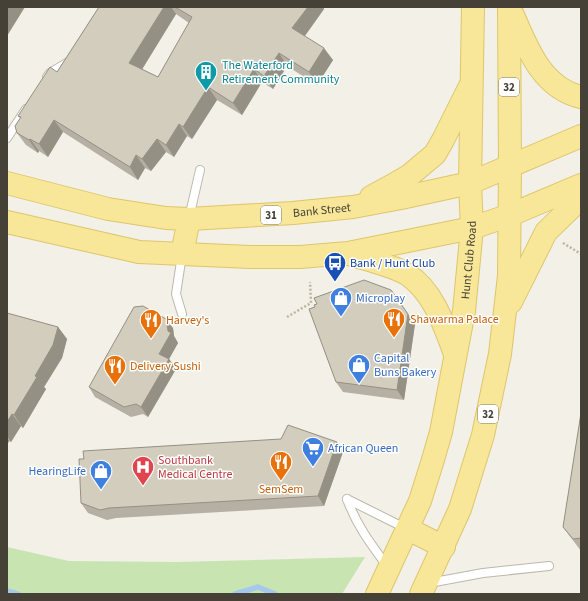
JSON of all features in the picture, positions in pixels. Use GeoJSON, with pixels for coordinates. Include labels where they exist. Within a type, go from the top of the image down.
{"type":"FeatureCollection","features":[{"type":"Feature","properties":{"kind":"main road","name":"Hunt Club Road"},"geometry":{"type":"LineString","coordinates":[[377,594],[420,501],[441,432],[464,311],[472,228],[470,183],[472,7]]}},
{"type":"Feature","properties":{"kind":"main road"},"geometry":{"type":"LineString","coordinates":[[509,7],[525,44],[542,72],[563,90],[581,97]]}},
{"type":"Feature","properties":{"kind":"main road","name":"32"},"geometry":{"type":"LineString","coordinates":[[424,589],[460,509],[483,435],[500,354],[509,276],[509,7]]}},
{"type":"Feature","properties":{"kind":"main road"},"geometry":{"type":"LineString","coordinates":[[353,207],[393,186],[424,164],[434,154],[443,140],[471,84]]}},
{"type":"Feature","properties":{"kind":"main road","name":"Bank Street"},"geometry":{"type":"LineString","coordinates":[[7,183],[108,209],[166,218],[189,219],[293,213],[353,207],[470,183],[581,136]]}},
{"type":"Feature","properties":{"kind":"main road"},"geometry":{"type":"LineString","coordinates":[[7,222],[139,252],[300,257],[348,253],[472,228],[510,215],[581,185]]}},
{"type":"Feature","properties":{"kind":"main road"},"geometry":{"type":"LineString","coordinates":[[505,316],[546,232],[581,198]]}},
{"type":"Feature","properties":{"kind":"main road"},"geometry":{"type":"LineString","coordinates":[[182,254],[189,219]]}},
{"type":"Feature","properties":{"kind":"main road"},"geometry":{"type":"LineString","coordinates":[[348,253],[398,270],[407,274],[416,282],[424,290],[438,312],[455,354]]}},
{"type":"Feature","properties":{"kind":"main road"},"geometry":{"type":"LineString","coordinates":[[408,529],[444,546]]}},
{"type":"Feature","properties":{"kind":"lane"},"geometry":{"type":"LineString","coordinates":[[41,86],[50,73],[75,58]]}},
{"type":"Feature","properties":{"kind":"lane"},"geometry":{"type":"LineString","coordinates":[[7,138],[33,99]]}},
{"type":"Feature","properties":{"kind":"lane"},"geometry":{"type":"LineString","coordinates":[[189,219],[200,170]]}},
{"type":"Feature","properties":{"kind":"lane"},"geometry":{"type":"LineString","coordinates":[[182,254],[176,294],[182,314]]}},
{"type":"Feature","properties":{"kind":"lane"},"geometry":{"type":"LineString","coordinates":[[389,569],[354,518],[347,499],[408,529]]}},
{"type":"Feature","properties":{"kind":"lane"},"geometry":{"type":"LineString","coordinates":[[424,589],[483,573],[548,566]]}},
{"type":"Feature","properties":{"kind":"path"},"geometry":{"type":"LineString","coordinates":[[572,249],[581,254]]}},
{"type":"Feature","properties":{"kind":"path"},"geometry":{"type":"LineString","coordinates":[[287,317],[310,303],[310,282]]}},
{"type":"Feature","properties":{"kind":"green space"},"geometry":{"type":"Polygon","coordinates":[[[7,547],[69,561],[177,562],[365,557],[342,594],[7,594],[7,547]]]}},
{"type":"Feature","properties":{"kind":"building","name":"The Waterford Retirement Community"},"geometry":{"type":"Polygon","coordinates":[[[99,7],[164,7],[129,63],[158,77],[192,17],[175,7],[308,7],[292,28],[324,48],[309,72],[279,53],[264,76],[254,69],[233,103],[208,87],[183,127],[179,124],[166,145],[157,139],[142,159],[136,155],[130,167],[54,120],[39,144],[17,133],[15,126],[21,117],[18,116],[50,67],[57,72],[99,7]]]}},
{"type":"Feature","properties":{"kind":"building"},"geometry":{"type":"Polygon","coordinates":[[[364,280],[391,290],[408,314],[397,390],[336,382],[309,309],[315,307],[314,305],[317,304],[314,298],[364,280]]]}},
{"type":"Feature","properties":{"kind":"building"},"geometry":{"type":"Polygon","coordinates":[[[143,306],[166,319],[168,331],[171,333],[159,354],[169,359],[141,407],[136,404],[124,407],[89,387],[134,307],[143,306]]]}},
{"type":"Feature","properties":{"kind":"building"},"geometry":{"type":"Polygon","coordinates":[[[7,313],[58,327],[53,345],[35,376],[37,377],[14,415],[12,414],[7,422],[7,313]]]}},
{"type":"Feature","properties":{"kind":"building"},"geometry":{"type":"Polygon","coordinates":[[[581,413],[581,538],[573,539],[563,527],[581,413]]]}},
{"type":"Feature","properties":{"kind":"building"},"geometry":{"type":"Polygon","coordinates":[[[288,425],[337,442],[318,496],[109,508],[100,510],[81,503],[79,459],[84,459],[83,451],[281,439],[288,425]]]}},
{"type":"Feature","properties":{"kind":"waterway"},"geometry":{"type":"LineString","coordinates":[[235,594],[258,587],[275,594]]}},
{"type":"Feature","properties":{"kind":"waterway"},"geometry":{"type":"LineString","coordinates":[[7,591],[18,594]]}},
{"type":"Feature","properties":{"kind":"place","name":"The Waterford Retirement Community"},"geometry":{"type":"Point","coordinates":[206,92]}},
{"type":"Feature","properties":{"kind":"place","name":"Bank / Hunt Club"},"geometry":{"type":"Point","coordinates":[335,282]}},
{"type":"Feature","properties":{"kind":"place","name":"Microplay"},"geometry":{"type":"Point","coordinates":[341,318]}},
{"type":"Feature","properties":{"kind":"place","name":"Shawarma Palace"},"geometry":{"type":"Point","coordinates":[394,338]}},
{"type":"Feature","properties":{"kind":"place","name":"Harvey's"},"geometry":{"type":"Point","coordinates":[151,340]}},
{"type":"Feature","properties":{"kind":"place","name":"Capital Buns Bakery"},"geometry":{"type":"Point","coordinates":[359,384]}},
{"type":"Feature","properties":{"kind":"place","name":"Delivery Sushi"},"geometry":{"type":"Point","coordinates":[115,386]}},
{"type":"Feature","properties":{"kind":"place","name":"African Queen"},"geometry":{"type":"Point","coordinates":[313,468]}},
{"type":"Feature","properties":{"kind":"place","name":"SemSem"},"geometry":{"type":"Point","coordinates":[281,482]}},
{"type":"Feature","properties":{"kind":"place","name":"Southbank Medical Centre"},"geometry":{"type":"Point","coordinates":[143,486]}},
{"type":"Feature","properties":{"kind":"place","name":"HearingLife"},"geometry":{"type":"Point","coordinates":[101,490]}}]}
